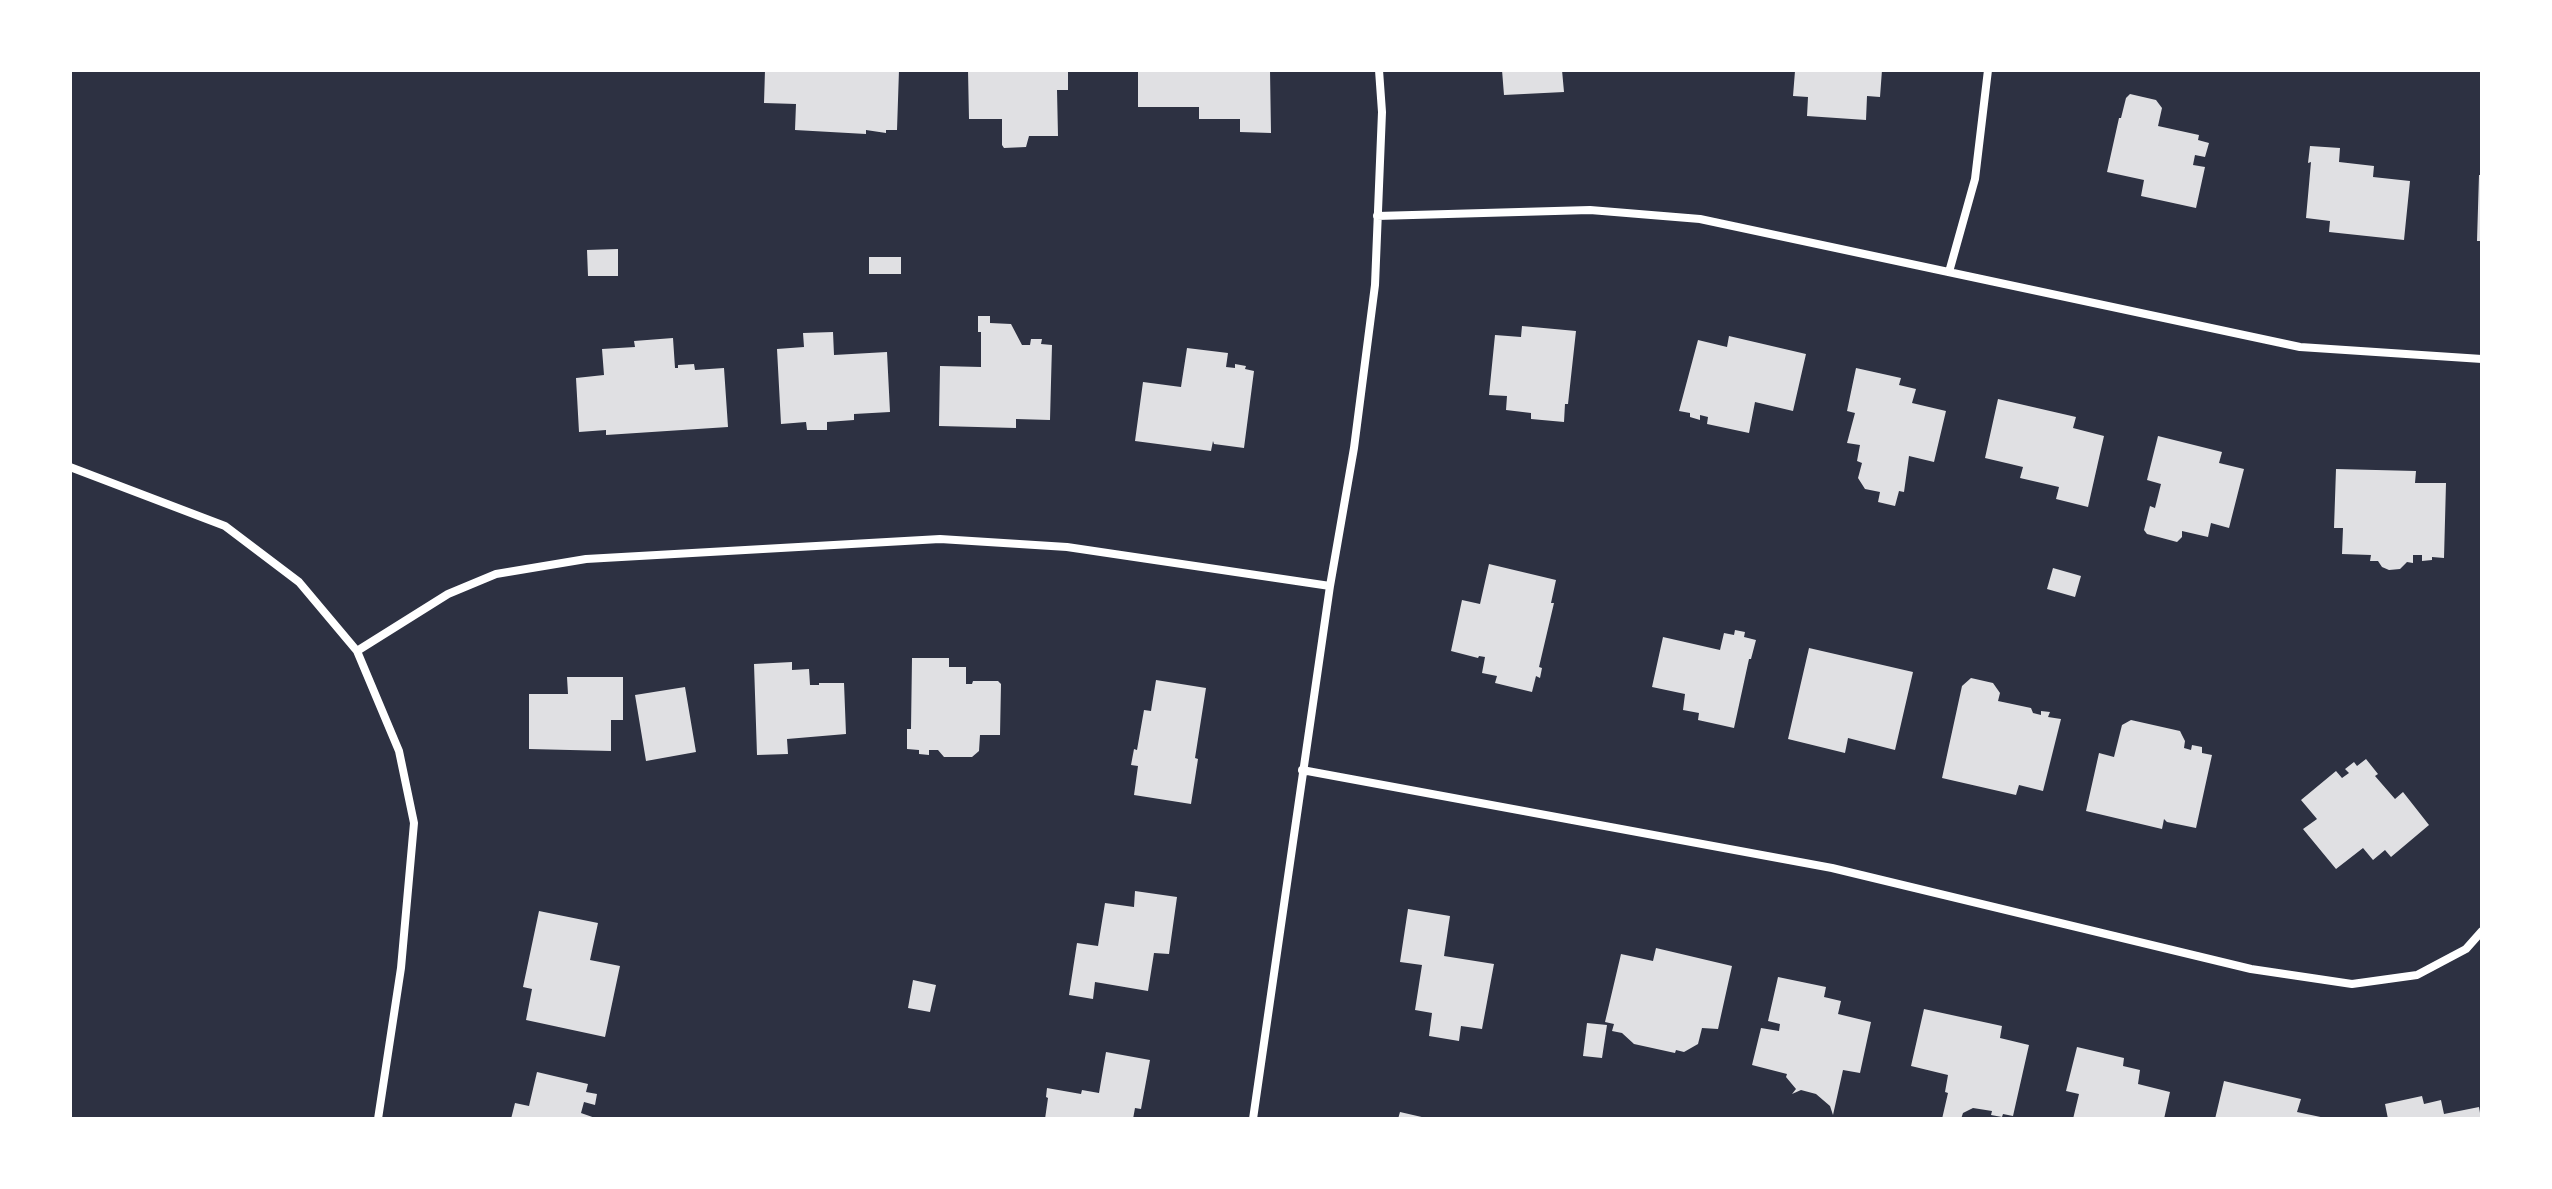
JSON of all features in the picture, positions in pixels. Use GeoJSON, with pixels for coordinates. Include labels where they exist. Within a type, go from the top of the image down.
{"type":"FeatureCollection","features":[{"type":"Feature","properties":{"kind":"street"},"geometry":{"type":"LineString","coordinates":[[1253,1119],[1302,770],[1356,433],[1375,285],[1382,112],[1379,70]]}},
{"type":"Feature","properties":{"kind":"street"},"geometry":{"type":"LineString","coordinates":[[1949,272],[1975,179],[1988,70]]}},
{"type":"Feature","properties":{"kind":"street"},"geometry":{"type":"LineString","coordinates":[[1377,216],[1590,210],[1700,219],[2300,347],[2482,359]]}},
{"type":"Feature","properties":{"kind":"street"},"geometry":{"type":"LineString","coordinates":[[70,467],[225,526],[299,582],[357,651],[399,751],[414,823],[401,968],[378,1119]]}},
{"type":"Feature","properties":{"kind":"street"},"geometry":{"type":"LineString","coordinates":[[357,651],[448,594],[496,574],[586,559],[940,539],[1067,547],[1330,586]]}},
{"type":"Feature","properties":{"kind":"street"},"geometry":{"type":"LineString","coordinates":[[1302,770],[1832,868],[2251,969],[2352,984],[2417,975],[2466,949],[2482,931]]}},
{"type":"Feature","properties":{"kind":"building"},"geometry":{"type":"Polygon","coordinates":[[[765,70],[899,70],[897,130],[886,130],[886,133],[866,130],[866,134],[795,130],[796,104],[764,103],[765,70]]]}},
{"type":"Feature","properties":{"kind":"building"},"geometry":{"type":"Polygon","coordinates":[[[968,70],[1068,70],[1068,90],[1057,90],[1058,136],[1029,136],[1026,147],[1004,148],[1002,119],[969,119],[968,70]]]}},
{"type":"Feature","properties":{"kind":"building"},"geometry":{"type":"Polygon","coordinates":[[[1138,70],[1270,70],[1271,133],[1240,132],[1240,119],[1199,119],[1199,107],[1138,107],[1138,70]]]}},
{"type":"Feature","properties":{"kind":"building"},"geometry":{"type":"Polygon","coordinates":[[[1502,70],[1562,70],[1564,92],[1504,95],[1502,70]]]}},
{"type":"Feature","properties":{"kind":"building"},"geometry":{"type":"Polygon","coordinates":[[[1882,70],[1880,97],[1867,96],[1866,120],[1807,116],[1808,97],[1793,96],[1795,71],[1882,70]]]}},
{"type":"Feature","properties":{"kind":"building"},"geometry":{"type":"Polygon","coordinates":[[[2130,94],[2156,100],[2162,108],[2158,126],[2199,135],[2198,140],[2209,143],[2205,157],[2195,155],[2193,165],[2205,167],[2196,208],[2141,196],[2144,180],[2107,172],[2119,118],[2130,94]]]}},
{"type":"Feature","properties":{"kind":"building"},"geometry":{"type":"Polygon","coordinates":[[[2310,146],[2340,148],[2339,162],[2374,166],[2373,177],[2410,181],[2404,240],[2329,232],[2330,221],[2306,218],[2310,146]]]}},
{"type":"Feature","properties":{"kind":"building"},"geometry":{"type":"Polygon","coordinates":[[[2479,175],[2482,175],[2482,241],[2477,241],[2479,175]]]}},
{"type":"Feature","properties":{"kind":"building"},"geometry":{"type":"Polygon","coordinates":[[[618,249],[618,276],[588,276],[587,250],[618,249]]]}},
{"type":"Feature","properties":{"kind":"building"},"geometry":{"type":"Polygon","coordinates":[[[869,257],[901,257],[901,274],[869,274],[869,257]]]}},
{"type":"Feature","properties":{"kind":"building"},"geometry":{"type":"Polygon","coordinates":[[[978,316],[990,316],[990,323],[1011,324],[1022,345],[1030,345],[1031,339],[1042,339],[1041,344],[1052,345],[1050,420],[1016,419],[1016,428],[939,426],[940,366],[981,367],[978,316]]]}},
{"type":"Feature","properties":{"kind":"building"},"geometry":{"type":"Polygon","coordinates":[[[1522,326],[1576,331],[1564,422],[1531,419],[1531,413],[1506,410],[1507,396],[1489,395],[1495,335],[1521,337],[1522,326]]]}},
{"type":"Feature","properties":{"kind":"building"},"geometry":{"type":"Polygon","coordinates":[[[833,332],[834,355],[887,352],[890,412],[854,414],[854,420],[827,422],[827,430],[807,430],[806,422],[781,424],[777,349],[804,347],[803,333],[833,332]]]}},
{"type":"Feature","properties":{"kind":"building"},"geometry":{"type":"Polygon","coordinates":[[[1729,336],[1806,354],[1793,411],[1755,402],[1749,433],[1707,424],[1708,417],[1700,415],[1700,420],[1690,417],[1690,413],[1679,411],[1698,340],[1727,347],[1729,336]]]}},
{"type":"Feature","properties":{"kind":"building"},"geometry":{"type":"Polygon","coordinates":[[[673,338],[675,368],[694,364],[695,370],[724,368],[728,427],[606,435],[606,430],[579,432],[576,378],[604,375],[602,349],[635,347],[634,341],[673,338]]]}},
{"type":"Feature","properties":{"kind":"building"},"geometry":{"type":"Polygon","coordinates":[[[1187,348],[1228,353],[1226,367],[1235,368],[1235,364],[1254,371],[1244,448],[1214,444],[1213,441],[1211,451],[1135,441],[1143,382],[1181,387],[1187,348]]]}},
{"type":"Feature","properties":{"kind":"building"},"geometry":{"type":"Polygon","coordinates":[[[1856,368],[1901,378],[1899,385],[1916,389],[1912,403],[1946,411],[1934,462],[1909,456],[1904,492],[1899,491],[1895,506],[1878,502],[1880,492],[1865,489],[1858,478],[1862,463],[1857,461],[1860,445],[1847,443],[1855,413],[1847,411],[1856,368]]]}},
{"type":"Feature","properties":{"kind":"building"},"geometry":{"type":"Polygon","coordinates":[[[1998,399],[2076,417],[2073,428],[2104,436],[2088,507],[2056,499],[2059,487],[2020,478],[2023,467],[1985,458],[1998,399]]]}},
{"type":"Feature","properties":{"kind":"building"},"geometry":{"type":"Polygon","coordinates":[[[2158,436],[2222,452],[2219,463],[2244,469],[2229,528],[2211,523],[2208,537],[2182,531],[2182,537],[2177,542],[2147,534],[2144,530],[2150,506],[2155,508],[2161,484],[2147,480],[2158,436]]]}},
{"type":"Feature","properties":{"kind":"building"},"geometry":{"type":"Polygon","coordinates":[[[2336,469],[2416,471],[2415,483],[2446,483],[2444,558],[2432,557],[2432,560],[2422,561],[2422,555],[2413,555],[2413,563],[2407,562],[2400,569],[2389,570],[2378,561],[2370,561],[2371,555],[2342,554],[2343,528],[2334,528],[2336,469]]]}},
{"type":"Feature","properties":{"kind":"building"},"geometry":{"type":"Polygon","coordinates":[[[1489,564],[1556,580],[1551,603],[1554,603],[1539,667],[1542,668],[1540,678],[1536,676],[1532,692],[1495,683],[1497,676],[1482,673],[1485,657],[1451,651],[1462,600],[1480,604],[1489,564]]]}},
{"type":"Feature","properties":{"kind":"building"},"geometry":{"type":"Polygon","coordinates":[[[2053,568],[2081,576],[2075,597],[2047,589],[2053,568]]]}},
{"type":"Feature","properties":{"kind":"building"},"geometry":{"type":"Polygon","coordinates":[[[1735,630],[1745,632],[1744,637],[1756,640],[1734,728],[1698,720],[1699,713],[1683,710],[1685,694],[1652,687],[1663,637],[1720,650],[1724,633],[1734,635],[1735,630]]]}},
{"type":"Feature","properties":{"kind":"building"},"geometry":{"type":"Polygon","coordinates":[[[1809,648],[1913,672],[1895,750],[1848,738],[1845,753],[1788,739],[1809,648]]]}},
{"type":"Feature","properties":{"kind":"building"},"geometry":{"type":"Polygon","coordinates":[[[912,658],[949,658],[949,667],[966,667],[966,684],[998,681],[1001,684],[1000,735],[980,735],[979,751],[972,757],[944,757],[938,750],[929,750],[929,755],[919,754],[919,750],[907,749],[907,729],[911,729],[912,658]]]}},
{"type":"Feature","properties":{"kind":"building"},"geometry":{"type":"Polygon","coordinates":[[[792,662],[792,670],[809,669],[810,685],[844,683],[846,734],[787,739],[788,754],[757,755],[754,664],[792,662]]]}},
{"type":"Feature","properties":{"kind":"building"},"geometry":{"type":"Polygon","coordinates":[[[567,677],[623,677],[623,720],[611,720],[611,751],[529,749],[529,694],[568,694],[567,677]]]}},
{"type":"Feature","properties":{"kind":"building"},"geometry":{"type":"Polygon","coordinates":[[[1971,678],[1993,683],[2000,693],[1998,701],[2031,708],[2033,713],[2041,715],[2041,711],[2050,712],[2048,717],[2061,719],[2043,791],[2019,785],[2016,795],[1942,778],[1962,686],[1971,678]]]}},
{"type":"Feature","properties":{"kind":"building"},"geometry":{"type":"Polygon","coordinates":[[[1156,680],[1206,688],[1191,804],[1134,795],[1138,766],[1131,765],[1134,749],[1137,750],[1144,710],[1151,711],[1156,680]]]}},
{"type":"Feature","properties":{"kind":"building"},"geometry":{"type":"Polygon","coordinates":[[[685,687],[696,752],[646,761],[635,695],[685,687]]]}},
{"type":"Feature","properties":{"kind":"building"},"geometry":{"type":"Polygon","coordinates":[[[2131,720],[2180,731],[2185,741],[2184,748],[2191,750],[2192,745],[2202,747],[2202,753],[2212,755],[2196,828],[2164,819],[2162,829],[2086,811],[2099,753],[2114,757],[2122,725],[2131,720]]]}},
{"type":"Feature","properties":{"kind":"building"},"geometry":{"type":"Polygon","coordinates":[[[2366,759],[2378,774],[2375,776],[2395,799],[2403,792],[2429,825],[2391,857],[2385,850],[2373,860],[2363,848],[2336,869],[2303,829],[2317,819],[2301,800],[2336,771],[2342,778],[2349,773],[2345,769],[2354,762],[2357,766],[2366,759]]]}},
{"type":"Feature","properties":{"kind":"building"},"geometry":{"type":"Polygon","coordinates":[[[1135,891],[1177,897],[1169,954],[1154,953],[1148,991],[1095,982],[1093,999],[1069,995],[1077,943],[1098,946],[1105,903],[1134,907],[1135,891]]]}},
{"type":"Feature","properties":{"kind":"building"},"geometry":{"type":"Polygon","coordinates":[[[1408,909],[1450,916],[1444,956],[1494,964],[1482,1029],[1461,1026],[1459,1041],[1429,1036],[1432,1013],[1415,1010],[1422,965],[1400,962],[1408,909]]]}},
{"type":"Feature","properties":{"kind":"building"},"geometry":{"type":"Polygon","coordinates":[[[539,911],[598,923],[590,960],[620,966],[605,1037],[526,1020],[532,989],[523,987],[539,911]]]}},
{"type":"Feature","properties":{"kind":"building"},"geometry":{"type":"Polygon","coordinates":[[[1656,948],[1732,966],[1718,1029],[1702,1028],[1698,1044],[1684,1052],[1676,1050],[1675,1053],[1634,1044],[1622,1033],[1612,1031],[1614,1024],[1605,1022],[1621,954],[1653,961],[1656,948]]]}},
{"type":"Feature","properties":{"kind":"building"},"geometry":{"type":"Polygon","coordinates":[[[1778,977],[1826,987],[1824,997],[1841,1001],[1838,1014],[1871,1022],[1860,1073],[1843,1070],[1833,1115],[1830,1106],[1816,1094],[1801,1090],[1792,1094],[1796,1089],[1786,1077],[1787,1074],[1752,1065],[1761,1028],[1779,1031],[1780,1024],[1768,1021],[1778,977]]]}},
{"type":"Feature","properties":{"kind":"building"},"geometry":{"type":"Polygon","coordinates":[[[913,980],[936,985],[930,1012],[908,1008],[913,980]]]}},
{"type":"Feature","properties":{"kind":"building"},"geometry":{"type":"Polygon","coordinates":[[[1924,1009],[2002,1026],[2000,1038],[2029,1045],[2013,1116],[1991,1115],[1992,1111],[1973,1108],[1963,1113],[1961,1119],[1942,1119],[1948,1093],[1945,1092],[1948,1075],[1911,1066],[1924,1009]]]}},
{"type":"Feature","properties":{"kind":"building"},"geometry":{"type":"Polygon","coordinates":[[[1587,1023],[1607,1025],[1602,1058],[1583,1056],[1587,1023]]]}},
{"type":"Feature","properties":{"kind":"building"},"geometry":{"type":"Polygon","coordinates":[[[2077,1047],[2124,1058],[2123,1066],[2140,1070],[2138,1084],[2170,1092],[2164,1119],[2073,1119],[2079,1094],[2066,1091],[2077,1047]]]}},
{"type":"Feature","properties":{"kind":"building"},"geometry":{"type":"Polygon","coordinates":[[[1106,1052],[1150,1060],[1141,1109],[1135,1108],[1133,1119],[1045,1119],[1047,1088],[1081,1094],[1082,1090],[1099,1093],[1106,1052]]]}},
{"type":"Feature","properties":{"kind":"building"},"geometry":{"type":"Polygon","coordinates":[[[537,1072],[588,1084],[586,1092],[597,1094],[595,1105],[584,1102],[581,1113],[598,1119],[511,1119],[515,1103],[529,1106],[537,1072]]]}},
{"type":"Feature","properties":{"kind":"building"},"geometry":{"type":"Polygon","coordinates":[[[2224,1081],[2301,1099],[2297,1112],[2330,1119],[2215,1119],[2224,1081]]]}},
{"type":"Feature","properties":{"kind":"building"},"geometry":{"type":"Polygon","coordinates":[[[2422,1096],[2424,1104],[2441,1100],[2444,1114],[2479,1107],[2481,1119],[2388,1119],[2385,1104],[2422,1096]]]}},
{"type":"Feature","properties":{"kind":"building"},"geometry":{"type":"Polygon","coordinates":[[[1400,1112],[1426,1118],[1426,1119],[1398,1119],[1400,1112]]]}}]}
